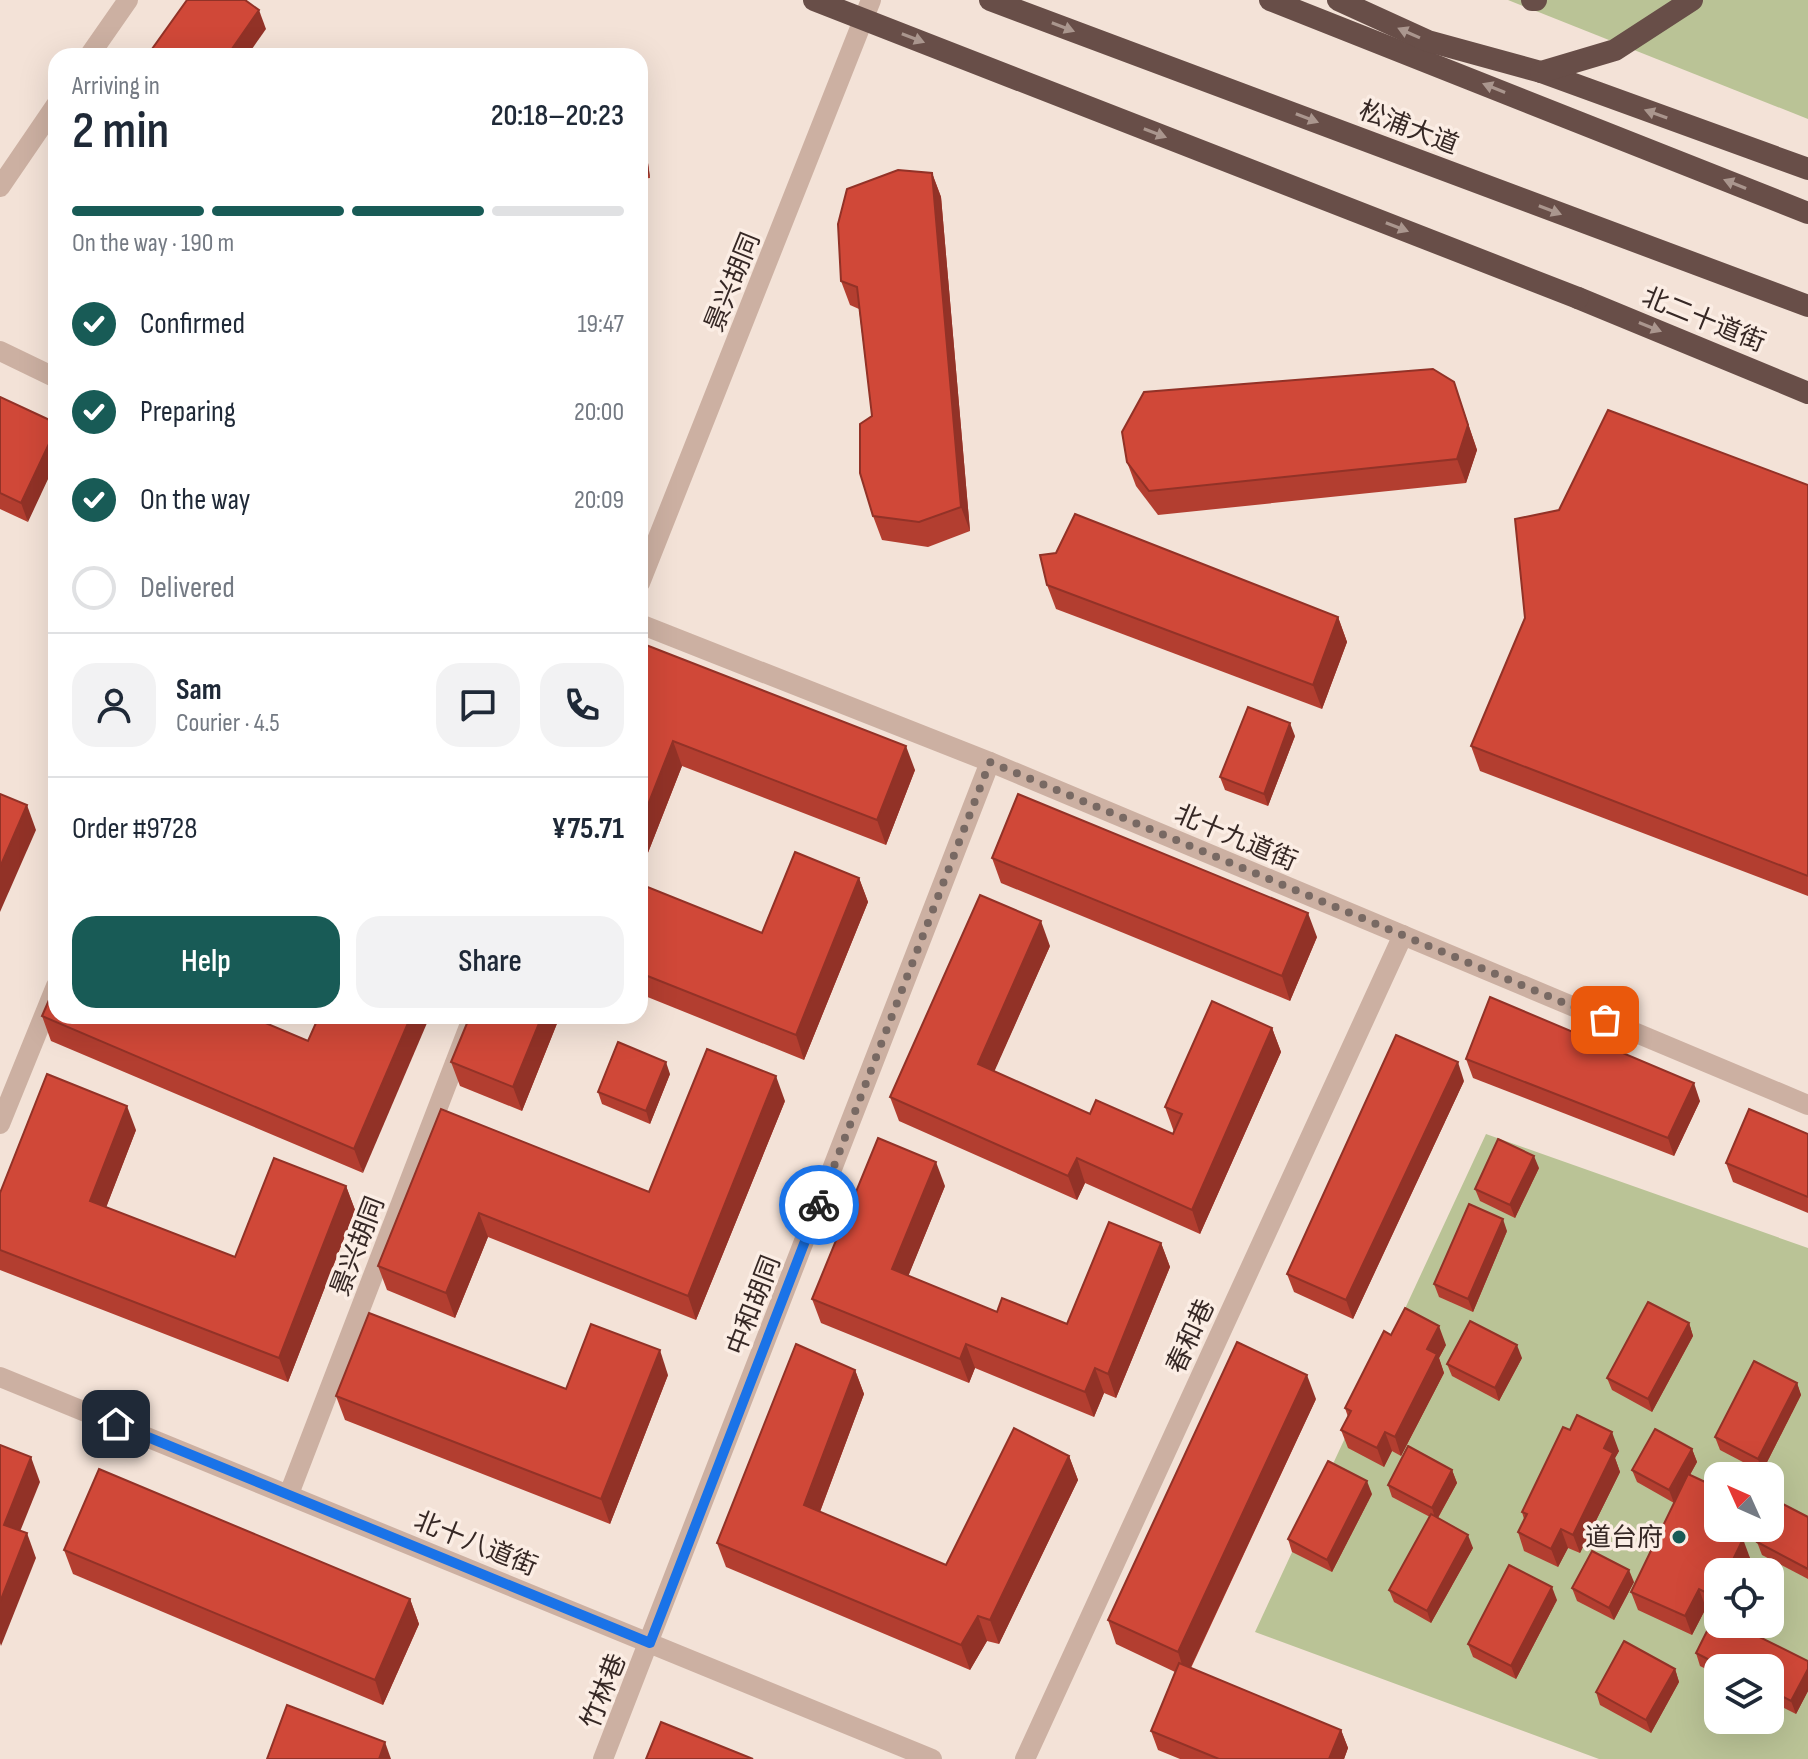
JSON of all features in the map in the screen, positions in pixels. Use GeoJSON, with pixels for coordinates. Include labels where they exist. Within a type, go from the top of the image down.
{"type":"FeatureCollection","features":[{"type":"Feature","properties":{"kind":"highway","name":"北二十道街"},"geometry":{"type":"LineString","coordinates":[[814,0],[1578,298],[1808,393]]}},
{"type":"Feature","properties":{"kind":"highway","name":"松浦大道"},"geometry":{"type":"LineString","coordinates":[[990,0],[1808,306]]}},
{"type":"Feature","properties":{"kind":"highway"},"geometry":{"type":"LineString","coordinates":[[1270,0],[1808,213]]}},
{"type":"Feature","properties":{"kind":"highway"},"geometry":{"type":"LineString","coordinates":[[1338,0],[1428,41],[1541,72],[1808,169]]}},
{"type":"Feature","properties":{"kind":"highway"},"geometry":{"type":"LineString","coordinates":[[1541,72],[1615,50],[1692,0]]}},
{"type":"Feature","properties":{"kind":"street"},"geometry":{"type":"LineString","coordinates":[[95,48],[128,0]]}},
{"type":"Feature","properties":{"kind":"street","name":"景兴胡同"},"geometry":{"type":"LineString","coordinates":[[648,563],[871,0]]}},
{"type":"Feature","properties":{"kind":"street"},"geometry":{"type":"LineString","coordinates":[[0,187],[48,117]]}},
{"type":"Feature","properties":{"kind":"street"},"geometry":{"type":"LineString","coordinates":[[0,351],[48,374]]}},
{"type":"Feature","properties":{"kind":"street","name":"北十九道街"},"geometry":{"type":"LineString","coordinates":[[648,627],[990,762],[1808,1105]]}},
{"type":"Feature","properties":{"kind":"street","name":"中和胡同"},"geometry":{"type":"LineString","coordinates":[[650,1643],[990,762]]}},
{"type":"Feature","properties":{"kind":"street","name":"春和巷"},"geometry":{"type":"LineString","coordinates":[[1025,1759],[1403,935]]}},
{"type":"Feature","properties":{"kind":"street"},"geometry":{"type":"LineString","coordinates":[[0,1124],[48,1006]]}},
{"type":"Feature","properties":{"kind":"street","name":"景兴胡同"},"geometry":{"type":"LineString","coordinates":[[289,1494],[470,1024]]}},
{"type":"Feature","properties":{"kind":"street","name":"北十八道街"},"geometry":{"type":"LineString","coordinates":[[0,1377],[932,1759]]}},
{"type":"Feature","properties":{"kind":"street","name":"竹林巷"},"geometry":{"type":"LineString","coordinates":[[603,1759],[650,1643]]}},
{"type":"Feature","properties":{"kind":"green space"},"geometry":{"type":"Polygon","coordinates":[[[1508,0],[1808,0],[1808,119],[1508,0]]]}},
{"type":"Feature","properties":{"kind":"green space"},"geometry":{"type":"Polygon","coordinates":[[[1486,1134],[1808,1248],[1808,1759],[1599,1759],[1255,1632],[1486,1134]]]}},
{"type":"Feature","properties":{"kind":"building"},"geometry":{"type":"Polygon","coordinates":[[[187,0],[245,0],[259,10],[233,48],[153,48],[187,0]]]}},
{"type":"Feature","properties":{"kind":"building"},"geometry":{"type":"Polygon","coordinates":[[[898,170],[932,173],[961,507],[919,522],[873,516],[860,473],[860,424],[872,416],[857,287],[841,281],[838,224],[847,189],[898,170]]]}},
{"type":"Feature","properties":{"kind":"building"},"geometry":{"type":"Polygon","coordinates":[[[1433,369],[1454,382],[1468,425],[1457,459],[1149,491],[1127,462],[1122,432],[1144,392],[1433,369]]]}},
{"type":"Feature","properties":{"kind":"building"},"geometry":{"type":"Polygon","coordinates":[[[0,397],[48,419],[48,446],[21,503],[0,493],[0,397]]]}},
{"type":"Feature","properties":{"kind":"building"},"geometry":{"type":"Polygon","coordinates":[[[1608,410],[1808,485],[1808,876],[1471,746],[1525,618],[1515,519],[1559,510],[1608,410]]]}},
{"type":"Feature","properties":{"kind":"building"},"geometry":{"type":"Polygon","coordinates":[[[1075,514],[1338,617],[1313,685],[1047,585],[1040,555],[1056,553],[1075,514]]]}},
{"type":"Feature","properties":{"kind":"building"},"geometry":{"type":"Polygon","coordinates":[[[648,646],[906,746],[877,820],[673,741],[648,805],[648,646]]]}},
{"type":"Feature","properties":{"kind":"building"},"geometry":{"type":"Polygon","coordinates":[[[1248,707],[1290,723],[1264,794],[1220,777],[1248,707]]]}},
{"type":"Feature","properties":{"kind":"building"},"geometry":{"type":"Polygon","coordinates":[[[0,794],[27,805],[0,867],[0,794]]]}},
{"type":"Feature","properties":{"kind":"building"},"geometry":{"type":"Polygon","coordinates":[[[1018,794],[1308,913],[1282,976],[992,858],[1018,794]]]}},
{"type":"Feature","properties":{"kind":"building"},"geometry":{"type":"Polygon","coordinates":[[[795,852],[859,878],[796,1035],[648,976],[648,887],[762,933],[795,852]]]}},
{"type":"Feature","properties":{"kind":"building"},"geometry":{"type":"Polygon","coordinates":[[[980,895],[1041,921],[978,1064],[1090,1114],[1096,1100],[1173,1134],[1182,1114],[1165,1107],[1212,1001],[1272,1028],[1192,1210],[1077,1158],[1068,1176],[890,1097],[980,895]]]}},
{"type":"Feature","properties":{"kind":"building"},"geometry":{"type":"Polygon","coordinates":[[[1490,997],[1694,1083],[1668,1138],[1466,1059],[1490,997]]]}},
{"type":"Feature","properties":{"kind":"building"},"geometry":{"type":"Polygon","coordinates":[[[48,1002],[48,1019],[42,1016],[48,1002]]]}},
{"type":"Feature","properties":{"kind":"building"},"geometry":{"type":"Polygon","coordinates":[[[61,1024],[268,1024],[308,1041],[315,1024],[408,1024],[354,1149],[61,1024]]]}},
{"type":"Feature","properties":{"kind":"building"},"geometry":{"type":"Polygon","coordinates":[[[467,1024],[539,1024],[513,1087],[451,1062],[467,1024]]]}},
{"type":"Feature","properties":{"kind":"building"},"geometry":{"type":"Polygon","coordinates":[[[1396,1035],[1458,1062],[1346,1300],[1287,1274],[1396,1035]]]}},
{"type":"Feature","properties":{"kind":"building"},"geometry":{"type":"Polygon","coordinates":[[[618,1042],[666,1062],[646,1111],[598,1092],[618,1042]]]}},
{"type":"Feature","properties":{"kind":"building"},"geometry":{"type":"Polygon","coordinates":[[[707,1049],[776,1076],[688,1296],[479,1213],[446,1293],[378,1266],[441,1109],[649,1192],[707,1049]]]}},
{"type":"Feature","properties":{"kind":"building"},"geometry":{"type":"Polygon","coordinates":[[[47,1074],[127,1106],[90,1201],[235,1257],[274,1158],[346,1186],[279,1358],[0,1250],[0,1193],[47,1074]]]}},
{"type":"Feature","properties":{"kind":"building"},"geometry":{"type":"Polygon","coordinates":[[[1749,1109],[1808,1134],[1808,1197],[1726,1163],[1749,1109]]]}},
{"type":"Feature","properties":{"kind":"building"},"geometry":{"type":"Polygon","coordinates":[[[878,1138],[936,1162],[892,1269],[997,1312],[1002,1298],[1067,1324],[1109,1222],[1161,1243],[1108,1374],[1095,1368],[1085,1392],[966,1344],[960,1359],[812,1299],[878,1138]]]}},
{"type":"Feature","properties":{"kind":"building"},"geometry":{"type":"Polygon","coordinates":[[[1498,1139],[1534,1156],[1510,1205],[1475,1189],[1498,1139]]]}},
{"type":"Feature","properties":{"kind":"building"},"geometry":{"type":"Polygon","coordinates":[[[1469,1204],[1503,1219],[1468,1299],[1434,1284],[1469,1204]]]}},
{"type":"Feature","properties":{"kind":"building"},"geometry":{"type":"Polygon","coordinates":[[[1648,1302],[1689,1323],[1648,1399],[1607,1378],[1648,1302]]]}},
{"type":"Feature","properties":{"kind":"building"},"geometry":{"type":"Polygon","coordinates":[[[1405,1308],[1439,1326],[1427,1349],[1437,1354],[1395,1437],[1385,1432],[1377,1448],[1341,1430],[1351,1411],[1345,1408],[1384,1331],[1391,1335],[1405,1308]]]}},
{"type":"Feature","properties":{"kind":"building"},"geometry":{"type":"Polygon","coordinates":[[[369,1313],[566,1389],[591,1324],[660,1350],[601,1499],[336,1396],[369,1313]]]}},
{"type":"Feature","properties":{"kind":"building"},"geometry":{"type":"Polygon","coordinates":[[[1470,1321],[1517,1345],[1495,1388],[1447,1364],[1470,1321]]]}},
{"type":"Feature","properties":{"kind":"building"},"geometry":{"type":"Polygon","coordinates":[[[1237,1342],[1307,1375],[1178,1652],[1108,1620],[1237,1342]]]}},
{"type":"Feature","properties":{"kind":"building"},"geometry":{"type":"Polygon","coordinates":[[[796,1344],[855,1370],[804,1505],[946,1565],[1014,1428],[1069,1456],[990,1620],[978,1616],[961,1645],[717,1543],[796,1344]]]}},
{"type":"Feature","properties":{"kind":"building"},"geometry":{"type":"Polygon","coordinates":[[[1754,1361],[1797,1383],[1758,1459],[1715,1437],[1754,1361]]]}},
{"type":"Feature","properties":{"kind":"building"},"geometry":{"type":"Polygon","coordinates":[[[1577,1415],[1612,1432],[1604,1448],[1613,1453],[1573,1535],[1561,1529],[1551,1549],[1518,1532],[1527,1514],[1522,1512],[1563,1427],[1570,1430],[1577,1415]]]}},
{"type":"Feature","properties":{"kind":"building"},"geometry":{"type":"Polygon","coordinates":[[[1655,1429],[1692,1449],[1669,1490],[1632,1470],[1655,1429]]]}},
{"type":"Feature","properties":{"kind":"building"},"geometry":{"type":"Polygon","coordinates":[[[0,1445],[31,1457],[4,1525],[27,1533],[0,1602],[0,1445]]]}},
{"type":"Feature","properties":{"kind":"building"},"geometry":{"type":"Polygon","coordinates":[[[1408,1446],[1452,1470],[1432,1508],[1388,1485],[1408,1446]]]}},
{"type":"Feature","properties":{"kind":"building"},"geometry":{"type":"Polygon","coordinates":[[[1328,1461],[1367,1481],[1327,1560],[1288,1539],[1328,1461]]]}},
{"type":"Feature","properties":{"kind":"building"},"geometry":{"type":"Polygon","coordinates":[[[99,1469],[410,1599],[375,1680],[64,1550],[99,1469]]]}},
{"type":"Feature","properties":{"kind":"building"},"geometry":{"type":"Polygon","coordinates":[[[1688,1474],[1704,1481],[1704,1542],[1742,1542],[1734,1558],[1704,1558],[1704,1592],[1699,1589],[1685,1616],[1631,1592],[1688,1474]]]}},
{"type":"Feature","properties":{"kind":"building"},"geometry":{"type":"Polygon","coordinates":[[[1784,1505],[1808,1517],[1808,1569],[1757,1542],[1784,1542],[1784,1505]]]}},
{"type":"Feature","properties":{"kind":"building"},"geometry":{"type":"Polygon","coordinates":[[[1431,1514],[1468,1535],[1427,1611],[1389,1590],[1431,1514]]]}},
{"type":"Feature","properties":{"kind":"building"},"geometry":{"type":"Polygon","coordinates":[[[1592,1551],[1629,1570],[1609,1608],[1572,1588],[1592,1551]]]}},
{"type":"Feature","properties":{"kind":"building"},"geometry":{"type":"Polygon","coordinates":[[[1509,1565],[1552,1587],[1511,1666],[1468,1644],[1509,1565]]]}},
{"type":"Feature","properties":{"kind":"building"},"geometry":{"type":"Polygon","coordinates":[[[1704,1637],[1761,1638],[1808,1661],[1808,1669],[1791,1701],[1784,1697],[1784,1654],[1704,1654],[1704,1657],[1696,1653],[1704,1637]]]}},
{"type":"Feature","properties":{"kind":"building"},"geometry":{"type":"Polygon","coordinates":[[[1624,1641],[1675,1669],[1646,1720],[1596,1692],[1624,1641]]]}},
{"type":"Feature","properties":{"kind":"building"},"geometry":{"type":"Polygon","coordinates":[[[1179,1663],[1341,1730],[1329,1759],[1219,1759],[1151,1731],[1179,1663]]]}},
{"type":"Feature","properties":{"kind":"building"},"geometry":{"type":"Polygon","coordinates":[[[287,1705],[385,1742],[379,1759],[267,1759],[287,1705]]]}},
{"type":"Feature","properties":{"kind":"building"},"geometry":{"type":"Polygon","coordinates":[[[661,1722],[753,1759],[646,1759],[661,1722]]]}},
{"type":"Feature","properties":{"kind":"way so far"},"geometry":{"type":"LineString","coordinates":[[819,1205],[990,762],[1605,1020]]}},
{"type":"Feature","properties":{"kind":"place","name":"道台府"},"geometry":{"type":"Point","coordinates":[1679,1537]}},
{"type":"Feature","properties":{"kind":"route"},"geometry":{"type":"LineString","coordinates":[[116,1424],[650,1643],[819,1205]]}}]}
